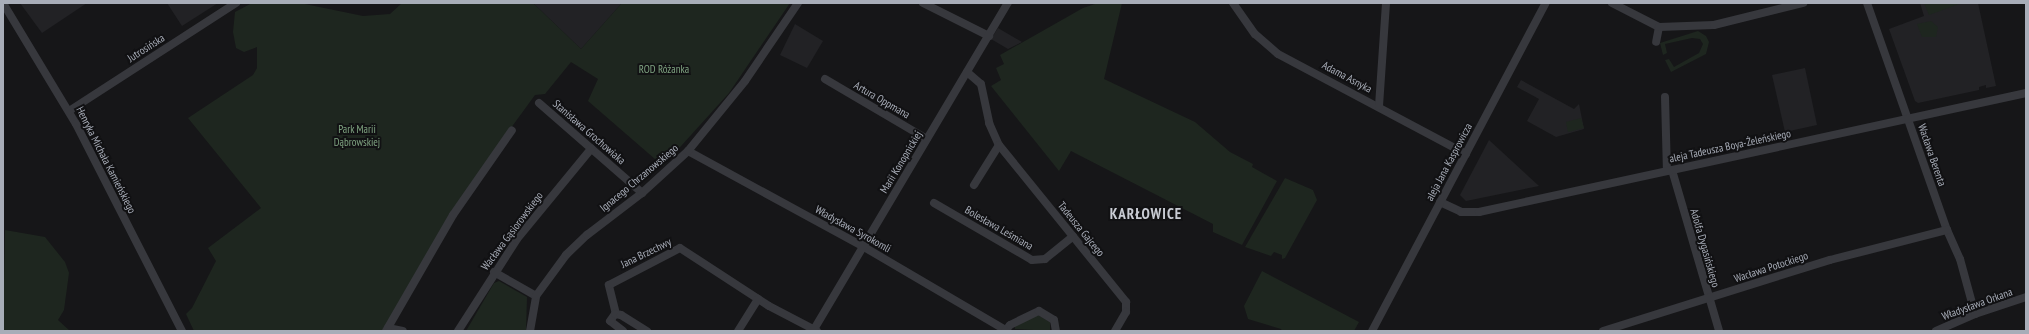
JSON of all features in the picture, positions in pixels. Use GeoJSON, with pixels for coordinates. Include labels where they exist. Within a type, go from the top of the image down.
{"type":"FeatureCollection","features":[{"type":"Feature","properties":{"kind":"street","name":"Henryka Michała Kamieńskiego"},"geometry":{"type":"LineString","coordinates":[[3,3],[69,112],[182,331]]}},
{"type":"Feature","properties":{"kind":"street","name":"Jutrosińska"},"geometry":{"type":"LineString","coordinates":[[69,112],[236,3]]}},
{"type":"Feature","properties":{"kind":"street","name":"Ignacego Chrzanowskiego"},"geometry":{"type":"LineString","coordinates":[[530,331],[536,296],[576,244],[642,193],[688,151],[745,81],[798,3]]}},
{"type":"Feature","properties":{"kind":"street"},"geometry":{"type":"LineString","coordinates":[[923,3],[988,36]]}},
{"type":"Feature","properties":{"kind":"street","name":"Marii Konopnickiej"},"geometry":{"type":"LineString","coordinates":[[815,330],[1008,3]]}},
{"type":"Feature","properties":{"kind":"street","name":"Adama Asnyka"},"geometry":{"type":"LineString","coordinates":[[1233,3],[1255,34],[1278,54],[1379,106],[1466,154]]}},
{"type":"Feature","properties":{"kind":"street"},"geometry":{"type":"LineString","coordinates":[[1379,106],[1386,3]]}},
{"type":"Feature","properties":{"kind":"street","name":"aleja Jana Kasprowicza"},"geometry":{"type":"LineString","coordinates":[[1372,331],[1546,3]]}},
{"type":"Feature","properties":{"kind":"street"},"geometry":{"type":"LineString","coordinates":[[1612,3],[1659,27],[1706,26],[1803,3]]}},
{"type":"Feature","properties":{"kind":"street","name":"Wacława Berenta"},"geometry":{"type":"LineString","coordinates":[[1867,3],[1947,230],[1960,259],[1975,314]]}},
{"type":"Feature","properties":{"kind":"street"},"geometry":{"type":"LineString","coordinates":[[1656,42],[1659,27]]}},
{"type":"Feature","properties":{"kind":"street","name":"Tadeusza Gajcego"},"geometry":{"type":"LineString","coordinates":[[967,72],[981,84],[989,123],[999,145],[1126,302],[1126,312],[1115,331]]}},
{"type":"Feature","properties":{"kind":"street","name":"Artura Oppmana"},"geometry":{"type":"LineString","coordinates":[[825,79],[927,139]]}},
{"type":"Feature","properties":{"kind":"street","name":"aleja Tadeusza Boya-Żeleńskiego"},"geometry":{"type":"LineString","coordinates":[[1440,202],[1461,212],[1479,212],[2026,93]]}},
{"type":"Feature","properties":{"kind":"street","name":"Adolfa Dygasińskiego"},"geometry":{"type":"LineString","coordinates":[[1666,97],[1665,160],[1670,171],[1719,331]]}},
{"type":"Feature","properties":{"kind":"street","name":"Stanisława Grochowiaka"},"geometry":{"type":"LineString","coordinates":[[539,103],[642,193]]}},
{"type":"Feature","properties":{"kind":"street"},"geometry":{"type":"LineString","coordinates":[[403,331],[387,329],[449,221],[512,130]]}},
{"type":"Feature","properties":{"kind":"street"},"geometry":{"type":"LineString","coordinates":[[974,185],[999,145]]}},
{"type":"Feature","properties":{"kind":"street","name":"Wacława Gąsiorowskiego"},"geometry":{"type":"LineString","coordinates":[[458,331],[494,272],[517,239],[591,149]]}},
{"type":"Feature","properties":{"kind":"street","name":"Władysława Syrokomli"},"geometry":{"type":"LineString","coordinates":[[688,151],[864,247],[1006,330],[1010,325],[1038,311],[1054,320],[1056,331]]}},
{"type":"Feature","properties":{"kind":"street","name":"Bolesława Leśmiana"},"geometry":{"type":"LineString","coordinates":[[934,203],[1032,260],[1045,259],[1073,236]]}},
{"type":"Feature","properties":{"kind":"street","name":"Wacława Potockiego"},"geometry":{"type":"LineString","coordinates":[[1604,331],[1830,260],[1947,230]]}},
{"type":"Feature","properties":{"kind":"street","name":"Jana Brzechwy"},"geometry":{"type":"LineString","coordinates":[[616,314],[609,285],[680,248],[758,299],[815,330]]}},
{"type":"Feature","properties":{"kind":"street"},"geometry":{"type":"LineString","coordinates":[[494,272],[536,296]]}},
{"type":"Feature","properties":{"kind":"street","name":"Władysława Orkana"},"geometry":{"type":"LineString","coordinates":[[1936,331],[1975,314],[2026,297]]}},
{"type":"Feature","properties":{"kind":"street"},"geometry":{"type":"LineString","coordinates":[[738,331],[758,299]]}},
{"type":"Feature","properties":{"kind":"street"},"geometry":{"type":"LineString","coordinates":[[623,331],[610,321],[616,314],[647,331]]}},
{"type":"Feature","properties":{"kind":"shaded area"},"geometry":{"type":"Polygon","coordinates":[[[20,3],[87,3],[42,33],[20,3]]]}},
{"type":"Feature","properties":{"kind":"shaded area"},"geometry":{"type":"Polygon","coordinates":[[[167,3],[218,3],[182,26],[167,3]]]}},
{"type":"Feature","properties":{"kind":"shaded area"},"geometry":{"type":"Polygon","coordinates":[[[533,3],[622,3],[581,49],[533,3]]]}},
{"type":"Feature","properties":{"kind":"shaded area"},"geometry":{"type":"Polygon","coordinates":[[[1920,3],[1978,3],[1996,86],[1986,88],[1986,85],[1979,87],[1979,90],[1918,103],[1915,101],[1889,29],[1924,16],[1920,3]]]}},
{"type":"Feature","properties":{"kind":"shaded area"},"geometry":{"type":"Polygon","coordinates":[[[795,24],[823,41],[807,68],[780,55],[795,24]]]}},
{"type":"Feature","properties":{"kind":"shaded area"},"geometry":{"type":"Polygon","coordinates":[[[998,28],[1022,42],[1008,49],[991,39],[998,28]]]}},
{"type":"Feature","properties":{"kind":"shaded area"},"geometry":{"type":"Polygon","coordinates":[[[1805,68],[1817,125],[1785,132],[1772,75],[1805,68]]]}},
{"type":"Feature","properties":{"kind":"shaded area"},"geometry":{"type":"Polygon","coordinates":[[[1521,80],[1574,109],[1579,104],[1584,129],[1556,137],[1527,121],[1539,99],[1517,87],[1521,80]]]}},
{"type":"Feature","properties":{"kind":"shaded area"},"geometry":{"type":"Polygon","coordinates":[[[1489,140],[1539,186],[1466,201],[1460,195],[1489,140]]]}},
{"type":"Feature","properties":{"kind":"green space","name":"Park Marii Dąbrowskiej"},"geometry":{"type":"Polygon","coordinates":[[[252,3],[300,3],[363,16],[390,14],[402,3],[533,3],[581,49],[622,3],[790,3],[729,93],[663,166],[588,101],[598,79],[571,62],[545,94],[535,95],[505,136],[382,331],[194,331],[186,314],[192,308],[216,261],[208,248],[261,208],[188,118],[253,75],[257,68],[257,47],[244,52],[236,48],[233,32],[235,12],[252,3]]]}},
{"type":"Feature","properties":{"kind":"green space"},"geometry":{"type":"Polygon","coordinates":[[[1098,3],[1122,3],[1104,79],[1195,122],[1230,152],[1253,164],[1252,167],[1277,181],[1242,245],[1213,232],[1213,224],[1071,151],[1059,171],[991,86],[1001,80],[996,68],[1004,64],[1000,55],[1083,8],[1098,3]]]}},
{"type":"Feature","properties":{"kind":"green space"},"geometry":{"type":"Polygon","coordinates":[[[1924,3],[1962,3],[1929,15],[1924,3]]]}},
{"type":"Feature","properties":{"kind":"green space"},"geometry":{"type":"Polygon","coordinates":[[[1931,21],[1938,27],[1936,37],[1922,37],[1917,24],[1931,21]]]}},
{"type":"Feature","properties":{"kind":"green space"},"geometry":{"type":"Polygon","coordinates":[[[1698,31],[1706,36],[1709,42],[1706,54],[1671,72],[1665,60],[1669,59],[1674,67],[1699,53],[1703,44],[1700,39],[1692,38],[1665,44],[1667,53],[1663,55],[1660,43],[1698,31]]]}},
{"type":"Feature","properties":{"kind":"green space"},"geometry":{"type":"Polygon","coordinates":[[[1581,118],[1584,128],[1568,132],[1566,122],[1581,118]]]}},
{"type":"Feature","properties":{"kind":"green space"},"geometry":{"type":"Polygon","coordinates":[[[1285,178],[1313,190],[1317,200],[1285,258],[1282,259],[1282,255],[1274,252],[1271,256],[1245,247],[1285,178]]]}},
{"type":"Feature","properties":{"kind":"green space"},"geometry":{"type":"Polygon","coordinates":[[[5,230],[45,237],[65,262],[69,273],[64,310],[58,320],[70,331],[3,331],[5,230]]]}},
{"type":"Feature","properties":{"kind":"green space"},"geometry":{"type":"Polygon","coordinates":[[[1262,271],[1359,322],[1354,331],[1282,331],[1281,329],[1248,319],[1244,306],[1262,271]]]}},
{"type":"Feature","properties":{"kind":"green space"},"geometry":{"type":"Polygon","coordinates":[[[499,281],[527,297],[526,331],[466,331],[494,283],[499,281]]]}},
{"type":"Feature","properties":{"kind":"green space"},"geometry":{"type":"Polygon","coordinates":[[[1038,315],[1050,322],[1050,331],[1015,329],[1015,326],[1038,315]]]}},
{"type":"Feature","properties":{"kind":"district","name":"KARŁOWICE"},"geometry":{"type":"Point","coordinates":[1146,214]}},
{"type":"Feature","properties":{"kind":"park label","name":"ROD Różanka"},"geometry":{"type":"Point","coordinates":[664,69]}}]}
